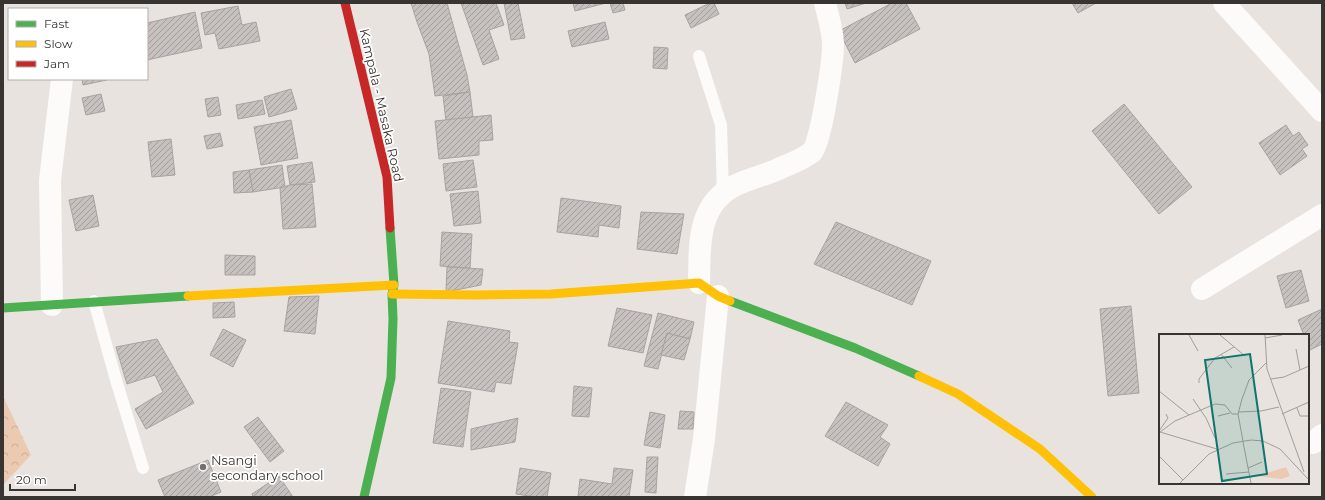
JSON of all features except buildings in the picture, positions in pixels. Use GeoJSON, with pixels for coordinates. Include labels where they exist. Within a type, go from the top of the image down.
{"type":"FeatureCollection","features":[{"type":"Feature","properties":{"kind":"street","name":"Kampala - Masaka Road"},"geometry":{"type":"LineString","coordinates":[[346,3],[387,177],[393,290],[391,378],[364,497]]}},
{"type":"Feature","properties":{"kind":"street"},"geometry":{"type":"LineString","coordinates":[[699,284],[702,227],[708,209],[723,194],[734,186],[802,158],[813,151],[822,119],[833,55],[833,43],[825,3]]}},
{"type":"Feature","properties":{"kind":"street"},"geometry":{"type":"LineString","coordinates":[[1224,3],[1322,111]]}},
{"type":"Feature","properties":{"kind":"street"},"geometry":{"type":"LineString","coordinates":[[52,305],[50,180],[62,80]]}},
{"type":"Feature","properties":{"kind":"street"},"geometry":{"type":"LineString","coordinates":[[1202,289],[1322,215]]}},
{"type":"Feature","properties":{"kind":"street"},"geometry":{"type":"LineString","coordinates":[[3,308],[94,301],[286,290],[393,290],[474,295],[551,294],[663,285],[699,284],[718,296],[855,348],[958,394],[1040,449],[1092,497]]}},
{"type":"Feature","properties":{"kind":"street"},"geometry":{"type":"LineString","coordinates":[[695,497],[704,440],[718,296]]}},
{"type":"Feature","properties":{"kind":"lane"},"geometry":{"type":"LineString","coordinates":[[699,56],[721,125],[723,194]]}},
{"type":"Feature","properties":{"kind":"lane"},"geometry":{"type":"LineString","coordinates":[[94,301],[143,468]]}},
{"type":"Feature","properties":{"kind":"green space"},"geometry":{"type":"Polygon","coordinates":[[[3,396],[31,455],[3,485],[3,396]]]}},
{"type":"Feature","properties":{"kind":"traffic: fast"},"geometry":{"type":"LineString","coordinates":[[364,497],[391,378],[393,319],[392,294],[394,285],[390,228]]}},
{"type":"Feature","properties":{"kind":"traffic: fast"},"geometry":{"type":"LineString","coordinates":[[3,308],[188,296]]}},
{"type":"Feature","properties":{"kind":"traffic: fast"},"geometry":{"type":"LineString","coordinates":[[730,301],[855,348],[919,376]]}},
{"type":"Feature","properties":{"kind":"traffic: slow"},"geometry":{"type":"LineString","coordinates":[[392,294],[551,294],[699,283],[718,296],[730,301]]}},
{"type":"Feature","properties":{"kind":"traffic: slow"},"geometry":{"type":"LineString","coordinates":[[188,296],[394,285]]}},
{"type":"Feature","properties":{"kind":"traffic: slow"},"geometry":{"type":"LineString","coordinates":[[919,376],[958,394],[1040,449],[1092,497]]}},
{"type":"Feature","properties":{"kind":"traffic: jam"},"geometry":{"type":"LineString","coordinates":[[345,3],[387,177],[390,228]]}},
{"type":"Feature","properties":{"kind":"place","name":"Nsangi secondary school"},"geometry":{"type":"Point","coordinates":[203,467]}}]}
